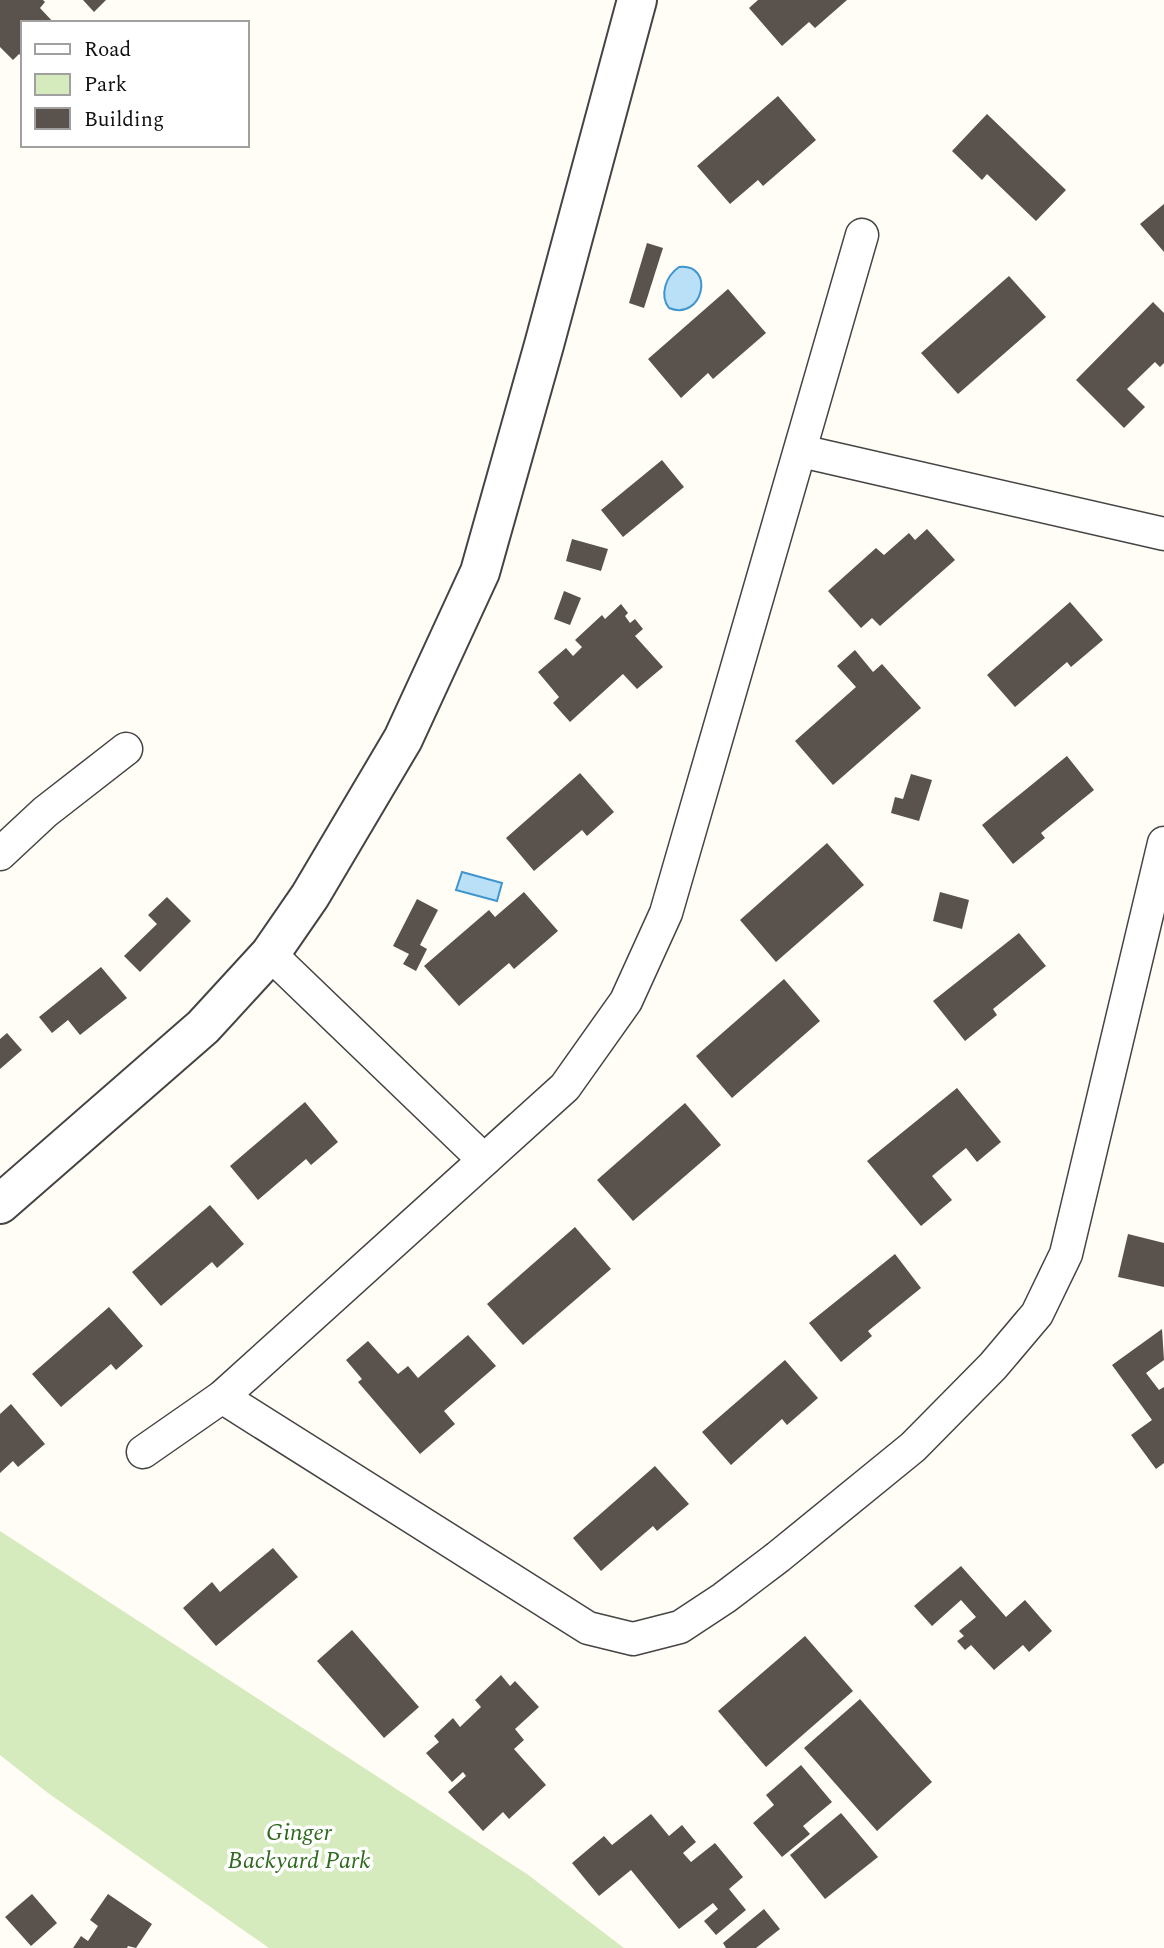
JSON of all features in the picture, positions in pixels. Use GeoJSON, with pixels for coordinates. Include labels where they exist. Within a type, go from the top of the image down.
{"type":"FeatureCollection","features":[{"type":"Feature","properties":{"kind":"street"},"geometry":{"type":"LineString","coordinates":[[0,1203],[203,1027],[270,954],[310,896],[402,739],[480,572],[637,0]]}},
{"type":"Feature","properties":{"kind":"street"},"geometry":{"type":"LineString","coordinates":[[143,1452],[222,1397],[565,1087],[626,1001],[666,914],[862,235]]}},
{"type":"Feature","properties":{"kind":"street"},"geometry":{"type":"LineString","coordinates":[[801,451],[1164,534]]}},
{"type":"Feature","properties":{"kind":"street"},"geometry":{"type":"LineString","coordinates":[[0,854],[45,813],[125,748]]}},
{"type":"Feature","properties":{"kind":"street"},"geometry":{"type":"LineString","coordinates":[[222,1397],[588,1628],[633,1640],[680,1627],[778,1558],[913,1447],[993,1366],[1038,1314],[1066,1254],[1164,843]]}},
{"type":"Feature","properties":{"kind":"street"},"geometry":{"type":"LineString","coordinates":[[270,954],[485,1160]]}},
{"type":"Feature","properties":{"kind":"green space","name":"Ginger Backyard Park"},"geometry":{"type":"Polygon","coordinates":[[[0,1531],[527,1874],[624,1948],[269,1948],[48,1793],[0,1755],[0,1531]]]}},
{"type":"Feature","properties":{"kind":"water"},"geometry":{"type":"Polygon","coordinates":[[[679,267],[691,268],[698,274],[701,282],[697,300],[690,307],[681,310],[669,308],[664,292],[667,280],[679,267]]]}},
{"type":"Feature","properties":{"kind":"water"},"geometry":{"type":"Polygon","coordinates":[[[462,872],[502,883],[497,901],[456,890],[462,872]]]}},
{"type":"Feature","properties":{"kind":"building"},"geometry":{"type":"Polygon","coordinates":[[[0,0],[43,0],[45,2],[40,8],[52,21],[21,21],[21,56],[19,54],[13,60],[0,47],[0,0]]]}},
{"type":"Feature","properties":{"kind":"building"},"geometry":{"type":"Polygon","coordinates":[[[83,0],[106,0],[94,12],[83,0]]]}},
{"type":"Feature","properties":{"kind":"building"},"geometry":{"type":"Polygon","coordinates":[[[758,0],[847,0],[815,28],[809,22],[782,46],[749,8],[758,0]]]}},
{"type":"Feature","properties":{"kind":"building"},"geometry":{"type":"Polygon","coordinates":[[[778,96],[816,140],[763,186],[758,180],[730,204],[697,166],[778,96]]]}},
{"type":"Feature","properties":{"kind":"building"},"geometry":{"type":"Polygon","coordinates":[[[987,114],[1066,190],[1036,221],[987,174],[982,180],[952,151],[987,114]]]}},
{"type":"Feature","properties":{"kind":"building"},"geometry":{"type":"Polygon","coordinates":[[[1164,204],[1164,252],[1140,224],[1164,204]]]}},
{"type":"Feature","properties":{"kind":"building"},"geometry":{"type":"Polygon","coordinates":[[[647,243],[663,248],[644,308],[629,303],[647,243]]]}},
{"type":"Feature","properties":{"kind":"building"},"geometry":{"type":"Polygon","coordinates":[[[1009,276],[1046,317],[958,394],[921,353],[1009,276]]]}},
{"type":"Feature","properties":{"kind":"building"},"geometry":{"type":"Polygon","coordinates":[[[728,289],[766,333],[713,379],[708,373],[681,398],[648,359],[728,289]]]}},
{"type":"Feature","properties":{"kind":"building"},"geometry":{"type":"Polygon","coordinates":[[[1153,302],[1164,313],[1164,363],[1160,367],[1155,362],[1127,389],[1145,407],[1124,428],[1076,380],[1153,302]]]}},
{"type":"Feature","properties":{"kind":"building"},"geometry":{"type":"Polygon","coordinates":[[[662,460],[684,487],[623,537],[601,510],[662,460]]]}},
{"type":"Feature","properties":{"kind":"building"},"geometry":{"type":"Polygon","coordinates":[[[927,529],[955,560],[880,626],[872,618],[861,628],[828,591],[876,548],[884,555],[909,533],[915,540],[927,529]]]}},
{"type":"Feature","properties":{"kind":"building"},"geometry":{"type":"Polygon","coordinates":[[[572,539],[608,549],[601,571],[566,561],[572,539]]]}},
{"type":"Feature","properties":{"kind":"building"},"geometry":{"type":"Polygon","coordinates":[[[564,591],[581,598],[570,625],[554,619],[564,591]]]}},
{"type":"Feature","properties":{"kind":"building"},"geometry":{"type":"Polygon","coordinates":[[[1070,602],[1103,640],[1071,667],[1067,662],[1015,707],[987,675],[1070,602]]]}},
{"type":"Feature","properties":{"kind":"building"},"geometry":{"type":"Polygon","coordinates":[[[621,604],[628,613],[625,616],[630,623],[635,619],[643,629],[635,636],[663,667],[637,689],[623,674],[570,722],[553,703],[559,697],[538,672],[566,648],[573,656],[582,647],[575,640],[602,615],[605,619],[621,604]]]}},
{"type":"Feature","properties":{"kind":"building"},"geometry":{"type":"Polygon","coordinates":[[[855,650],[873,672],[882,664],[921,708],[833,785],[795,741],[856,687],[837,666],[855,650]]]}},
{"type":"Feature","properties":{"kind":"building"},"geometry":{"type":"Polygon","coordinates":[[[1067,756],[1094,790],[1041,833],[1045,838],[1013,864],[982,825],[1067,756]]]}},
{"type":"Feature","properties":{"kind":"building"},"geometry":{"type":"Polygon","coordinates":[[[580,773],[614,812],[587,836],[582,830],[534,871],[506,838],[580,773]]]}},
{"type":"Feature","properties":{"kind":"building"},"geometry":{"type":"Polygon","coordinates":[[[911,774],[932,780],[919,821],[891,813],[895,797],[903,799],[911,774]]]}},
{"type":"Feature","properties":{"kind":"building"},"geometry":{"type":"Polygon","coordinates":[[[827,843],[864,885],[776,962],[740,920],[827,843]]]}},
{"type":"Feature","properties":{"kind":"building"},"geometry":{"type":"Polygon","coordinates":[[[524,892],[558,931],[514,969],[509,963],[459,1006],[424,966],[489,910],[495,917],[524,892]]]}},
{"type":"Feature","properties":{"kind":"building"},"geometry":{"type":"Polygon","coordinates":[[[940,892],[969,900],[962,929],[933,921],[940,892]]]}},
{"type":"Feature","properties":{"kind":"building"},"geometry":{"type":"Polygon","coordinates":[[[167,897],[191,921],[140,972],[124,956],[157,924],[148,915],[167,897]]]}},
{"type":"Feature","properties":{"kind":"building"},"geometry":{"type":"Polygon","coordinates":[[[417,899],[438,910],[420,945],[427,949],[416,971],[403,964],[409,954],[393,946],[417,899]]]}},
{"type":"Feature","properties":{"kind":"building"},"geometry":{"type":"Polygon","coordinates":[[[1019,933],[1046,966],[993,1009],[997,1015],[965,1041],[933,1001],[1019,933]]]}},
{"type":"Feature","properties":{"kind":"building"},"geometry":{"type":"Polygon","coordinates":[[[101,967],[127,998],[80,1035],[68,1020],[52,1033],[39,1017],[101,967]]]}},
{"type":"Feature","properties":{"kind":"building"},"geometry":{"type":"Polygon","coordinates":[[[784,979],[820,1021],[732,1098],[696,1056],[784,979]]]}},
{"type":"Feature","properties":{"kind":"building"},"geometry":{"type":"Polygon","coordinates":[[[7,1033],[22,1050],[0,1069],[0,1039],[7,1033]]]}},
{"type":"Feature","properties":{"kind":"building"},"geometry":{"type":"Polygon","coordinates":[[[957,1088],[1001,1142],[977,1162],[966,1148],[932,1176],[952,1200],[921,1226],[867,1161],[957,1088]]]}},
{"type":"Feature","properties":{"kind":"building"},"geometry":{"type":"Polygon","coordinates":[[[305,1102],[338,1142],[311,1165],[306,1159],[258,1200],[230,1166],[305,1102]]]}},
{"type":"Feature","properties":{"kind":"building"},"geometry":{"type":"Polygon","coordinates":[[[685,1103],[721,1145],[633,1221],[597,1180],[685,1103]]]}},
{"type":"Feature","properties":{"kind":"building"},"geometry":{"type":"Polygon","coordinates":[[[210,1205],[244,1244],[217,1268],[212,1262],[161,1306],[132,1272],[210,1205]]]}},
{"type":"Feature","properties":{"kind":"building"},"geometry":{"type":"Polygon","coordinates":[[[575,1227],[611,1269],[523,1345],[487,1304],[575,1227]]]}},
{"type":"Feature","properties":{"kind":"building"},"geometry":{"type":"Polygon","coordinates":[[[1128,1234],[1164,1243],[1164,1287],[1118,1277],[1128,1234]]]}},
{"type":"Feature","properties":{"kind":"building"},"geometry":{"type":"Polygon","coordinates":[[[895,1254],[921,1288],[868,1331],[872,1336],[841,1362],[809,1323],[895,1254]]]}},
{"type":"Feature","properties":{"kind":"building"},"geometry":{"type":"Polygon","coordinates":[[[109,1307],[143,1346],[116,1370],[111,1364],[61,1407],[32,1374],[109,1307]]]}},
{"type":"Feature","properties":{"kind":"building"},"geometry":{"type":"Polygon","coordinates":[[[1162,1329],[1164,1360],[1146,1373],[1159,1390],[1164,1387],[1164,1463],[1156,1469],[1131,1435],[1152,1420],[1112,1365],[1162,1329]]]}},
{"type":"Feature","properties":{"kind":"building"},"geometry":{"type":"Polygon","coordinates":[[[468,1335],[496,1366],[444,1411],[455,1424],[420,1454],[358,1382],[362,1379],[346,1360],[368,1341],[398,1374],[408,1366],[418,1378],[468,1335]]]}},
{"type":"Feature","properties":{"kind":"building"},"geometry":{"type":"Polygon","coordinates":[[[785,1360],[818,1398],[787,1425],[782,1419],[731,1465],[702,1432],[785,1360]]]}},
{"type":"Feature","properties":{"kind":"building"},"geometry":{"type":"Polygon","coordinates":[[[11,1404],[45,1444],[18,1467],[13,1461],[0,1473],[0,1414],[11,1404]]]}},
{"type":"Feature","properties":{"kind":"building"},"geometry":{"type":"Polygon","coordinates":[[[655,1466],[689,1504],[657,1531],[653,1526],[601,1571],[573,1538],[655,1466]]]}},
{"type":"Feature","properties":{"kind":"building"},"geometry":{"type":"Polygon","coordinates":[[[273,1548],[298,1577],[216,1646],[183,1608],[212,1582],[220,1592],[273,1548]]]}},
{"type":"Feature","properties":{"kind":"building"},"geometry":{"type":"Polygon","coordinates":[[[961,1566],[1006,1617],[1025,1600],[1052,1631],[1029,1652],[1023,1645],[994,1670],[971,1645],[965,1650],[957,1641],[964,1636],[959,1631],[976,1617],[961,1600],[932,1626],[914,1606],[961,1566]]]}},
{"type":"Feature","properties":{"kind":"building"},"geometry":{"type":"Polygon","coordinates":[[[352,1630],[419,1707],[384,1738],[317,1661],[352,1630]]]}},
{"type":"Feature","properties":{"kind":"building"},"geometry":{"type":"Polygon","coordinates":[[[805,1636],[853,1691],[766,1767],[718,1711],[805,1636]]]}},
{"type":"Feature","properties":{"kind":"building"},"geometry":{"type":"Polygon","coordinates":[[[501,1675],[510,1686],[515,1681],[539,1707],[515,1729],[524,1740],[514,1749],[546,1785],[509,1819],[503,1812],[483,1831],[448,1792],[466,1776],[463,1772],[452,1782],[426,1753],[439,1742],[434,1736],[453,1718],[460,1727],[481,1707],[475,1700],[501,1675]]]}},
{"type":"Feature","properties":{"kind":"building"},"geometry":{"type":"Polygon","coordinates":[[[860,1699],[932,1782],[877,1831],[804,1748],[860,1699]]]}},
{"type":"Feature","properties":{"kind":"building"},"geometry":{"type":"Polygon","coordinates":[[[801,1765],[832,1802],[803,1826],[810,1834],[782,1857],[753,1823],[774,1805],[766,1795],[801,1765]]]}},
{"type":"Feature","properties":{"kind":"building"},"geometry":{"type":"Polygon","coordinates":[[[841,1813],[878,1857],[825,1899],[790,1855],[841,1813]]]}},
{"type":"Feature","properties":{"kind":"building"},"geometry":{"type":"Polygon","coordinates":[[[651,1814],[669,1836],[682,1825],[696,1842],[683,1853],[691,1862],[715,1843],[743,1877],[729,1889],[746,1910],[716,1935],[704,1921],[718,1909],[713,1903],[679,1929],[631,1870],[599,1896],[572,1863],[604,1836],[612,1845],[651,1814]]]}},
{"type":"Feature","properties":{"kind":"building"},"geometry":{"type":"Polygon","coordinates":[[[32,1894],[57,1923],[31,1946],[5,1917],[32,1894]]]}},
{"type":"Feature","properties":{"kind":"building"},"geometry":{"type":"Polygon","coordinates":[[[108,1894],[152,1924],[136,1948],[73,1948],[81,1936],[88,1941],[98,1926],[90,1920],[108,1894]]]}},
{"type":"Feature","properties":{"kind":"building"},"geometry":{"type":"Polygon","coordinates":[[[764,1909],[780,1929],[756,1948],[726,1948],[723,1943],[764,1909]]]}}]}
